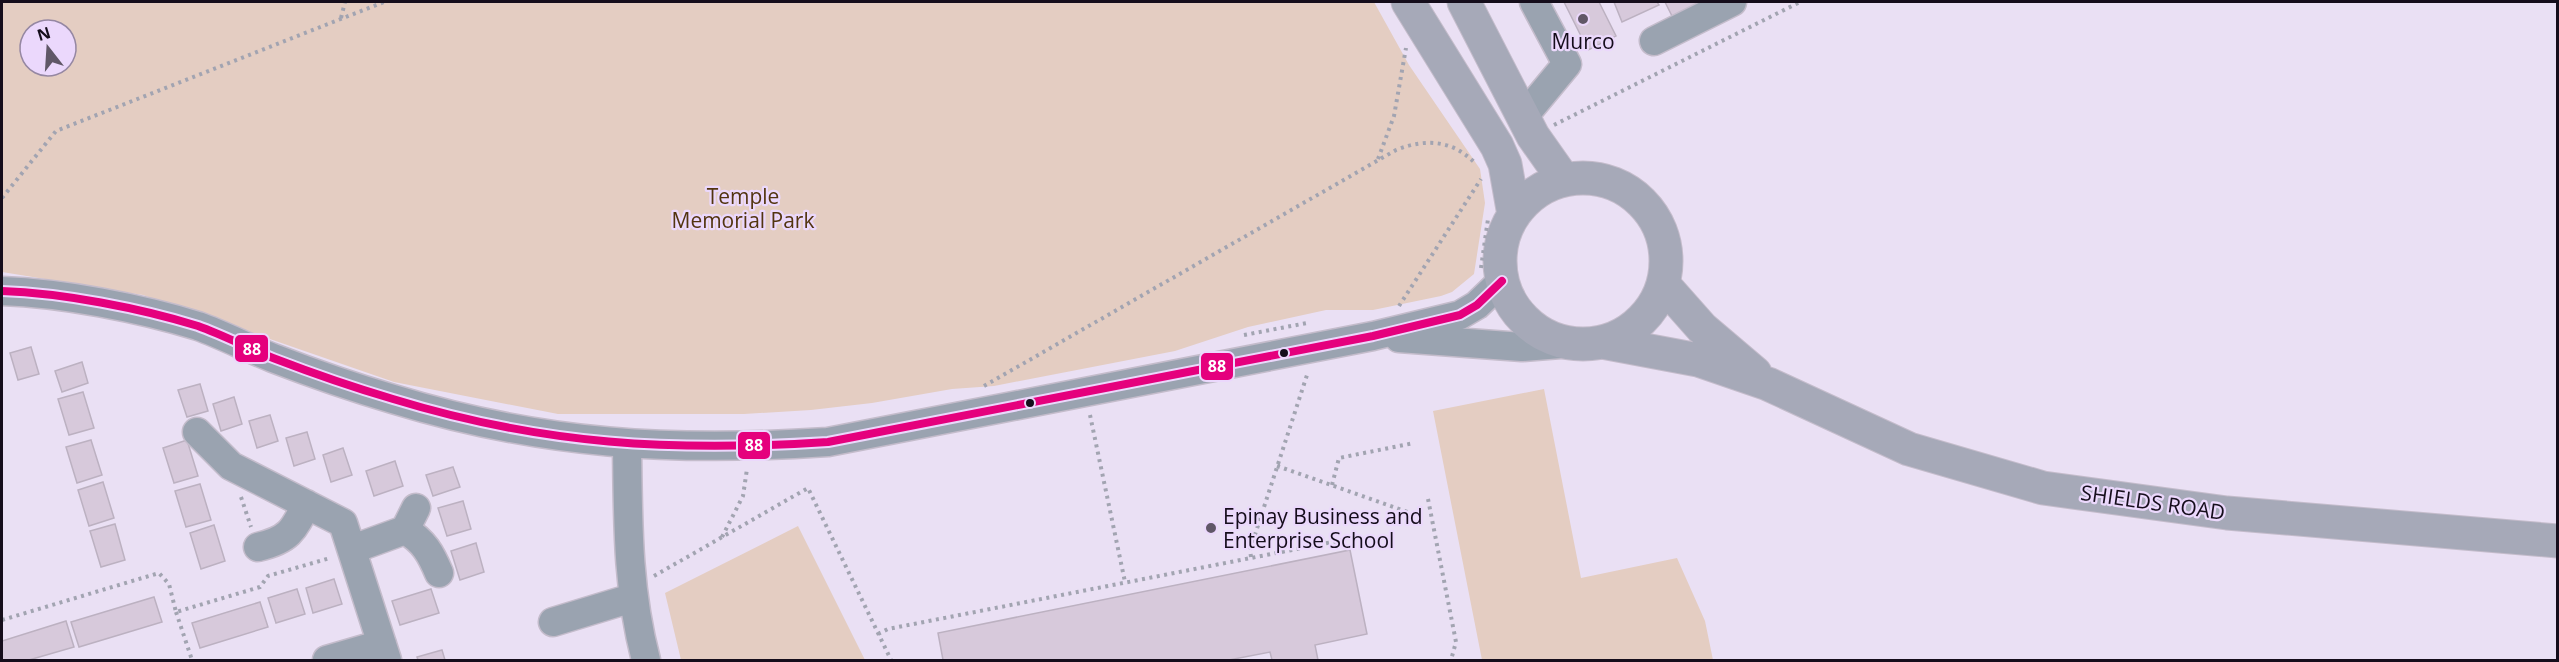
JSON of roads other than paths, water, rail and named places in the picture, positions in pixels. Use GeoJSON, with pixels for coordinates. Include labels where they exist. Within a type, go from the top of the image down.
{"type":"FeatureCollection","features":[{"type":"Feature","properties":{"kind":"highway"},"geometry":{"type":"LineString","coordinates":[[1408,2],[1497,146],[1505,164],[1501,214],[1504,235],[1500,258],[1490,278],[1528,323],[1549,337],[1587,343],[1622,334],[1640,321],[1654,304],[1663,284],[1666,255],[1659,227],[1643,204],[1620,186],[1593,178],[1564,180],[1544,187],[1501,214]]}},
{"type":"Feature","properties":{"kind":"highway"},"geometry":{"type":"LineString","coordinates":[[1464,2],[1528,127],[1564,180]]}},
{"type":"Feature","properties":{"kind":"highway","name":"SHIELDS ROAD"},"geometry":{"type":"LineString","coordinates":[[1663,284],[1702,327],[1768,384]]}},
{"type":"Feature","properties":{"kind":"highway","name":"SHIELDS ROAD"},"geometry":{"type":"LineString","coordinates":[[1587,343],[1698,360],[1768,384],[1909,449],[2043,488],[2227,513],[2558,541]]}},
{"type":"Feature","properties":{"kind":"street"},"geometry":{"type":"LineString","coordinates":[[1528,127],[1567,64],[1534,2]]}},
{"type":"Feature","properties":{"kind":"street"},"geometry":{"type":"LineString","coordinates":[[1654,41],[1732,2]]}},
{"type":"Feature","properties":{"kind":"street"},"geometry":{"type":"LineString","coordinates":[[2,291],[86,300],[198,326],[337,382],[459,418],[527,433],[627,445],[747,447],[828,442],[1373,336],[1460,315],[1477,305],[1490,278]]}},
{"type":"Feature","properties":{"kind":"street"},"geometry":{"type":"LineString","coordinates":[[1373,336],[1522,347],[1587,343]]}},
{"type":"Feature","properties":{"kind":"street"},"geometry":{"type":"LineString","coordinates":[[197,432],[237,468],[343,523],[385,652],[327,660]]}},
{"type":"Feature","properties":{"kind":"street"},"geometry":{"type":"LineString","coordinates":[[627,445],[628,564],[646,660]]}},
{"type":"Feature","properties":{"kind":"street"},"geometry":{"type":"LineString","coordinates":[[258,547],[277,542],[289,534],[306,504]]}},
{"type":"Feature","properties":{"kind":"street"},"geometry":{"type":"LineString","coordinates":[[353,550],[410,519],[439,573]]}},
{"type":"Feature","properties":{"kind":"street"},"geometry":{"type":"LineString","coordinates":[[553,622],[632,593]]}},
{"type":"Feature","properties":{"kind":"place","name":"Murco"},"geometry":{"type":"Point","coordinates":[1583,19]}},
{"type":"Feature","properties":{"kind":"place","name":"Epinay Business and Enterprise School"},"geometry":{"type":"Point","coordinates":[1211,528]}},
{"type":"Feature","properties":{"kind":"park label","name":"Temple Memorial Park"},"geometry":{"type":"Point","coordinates":[743,208]}}]}
